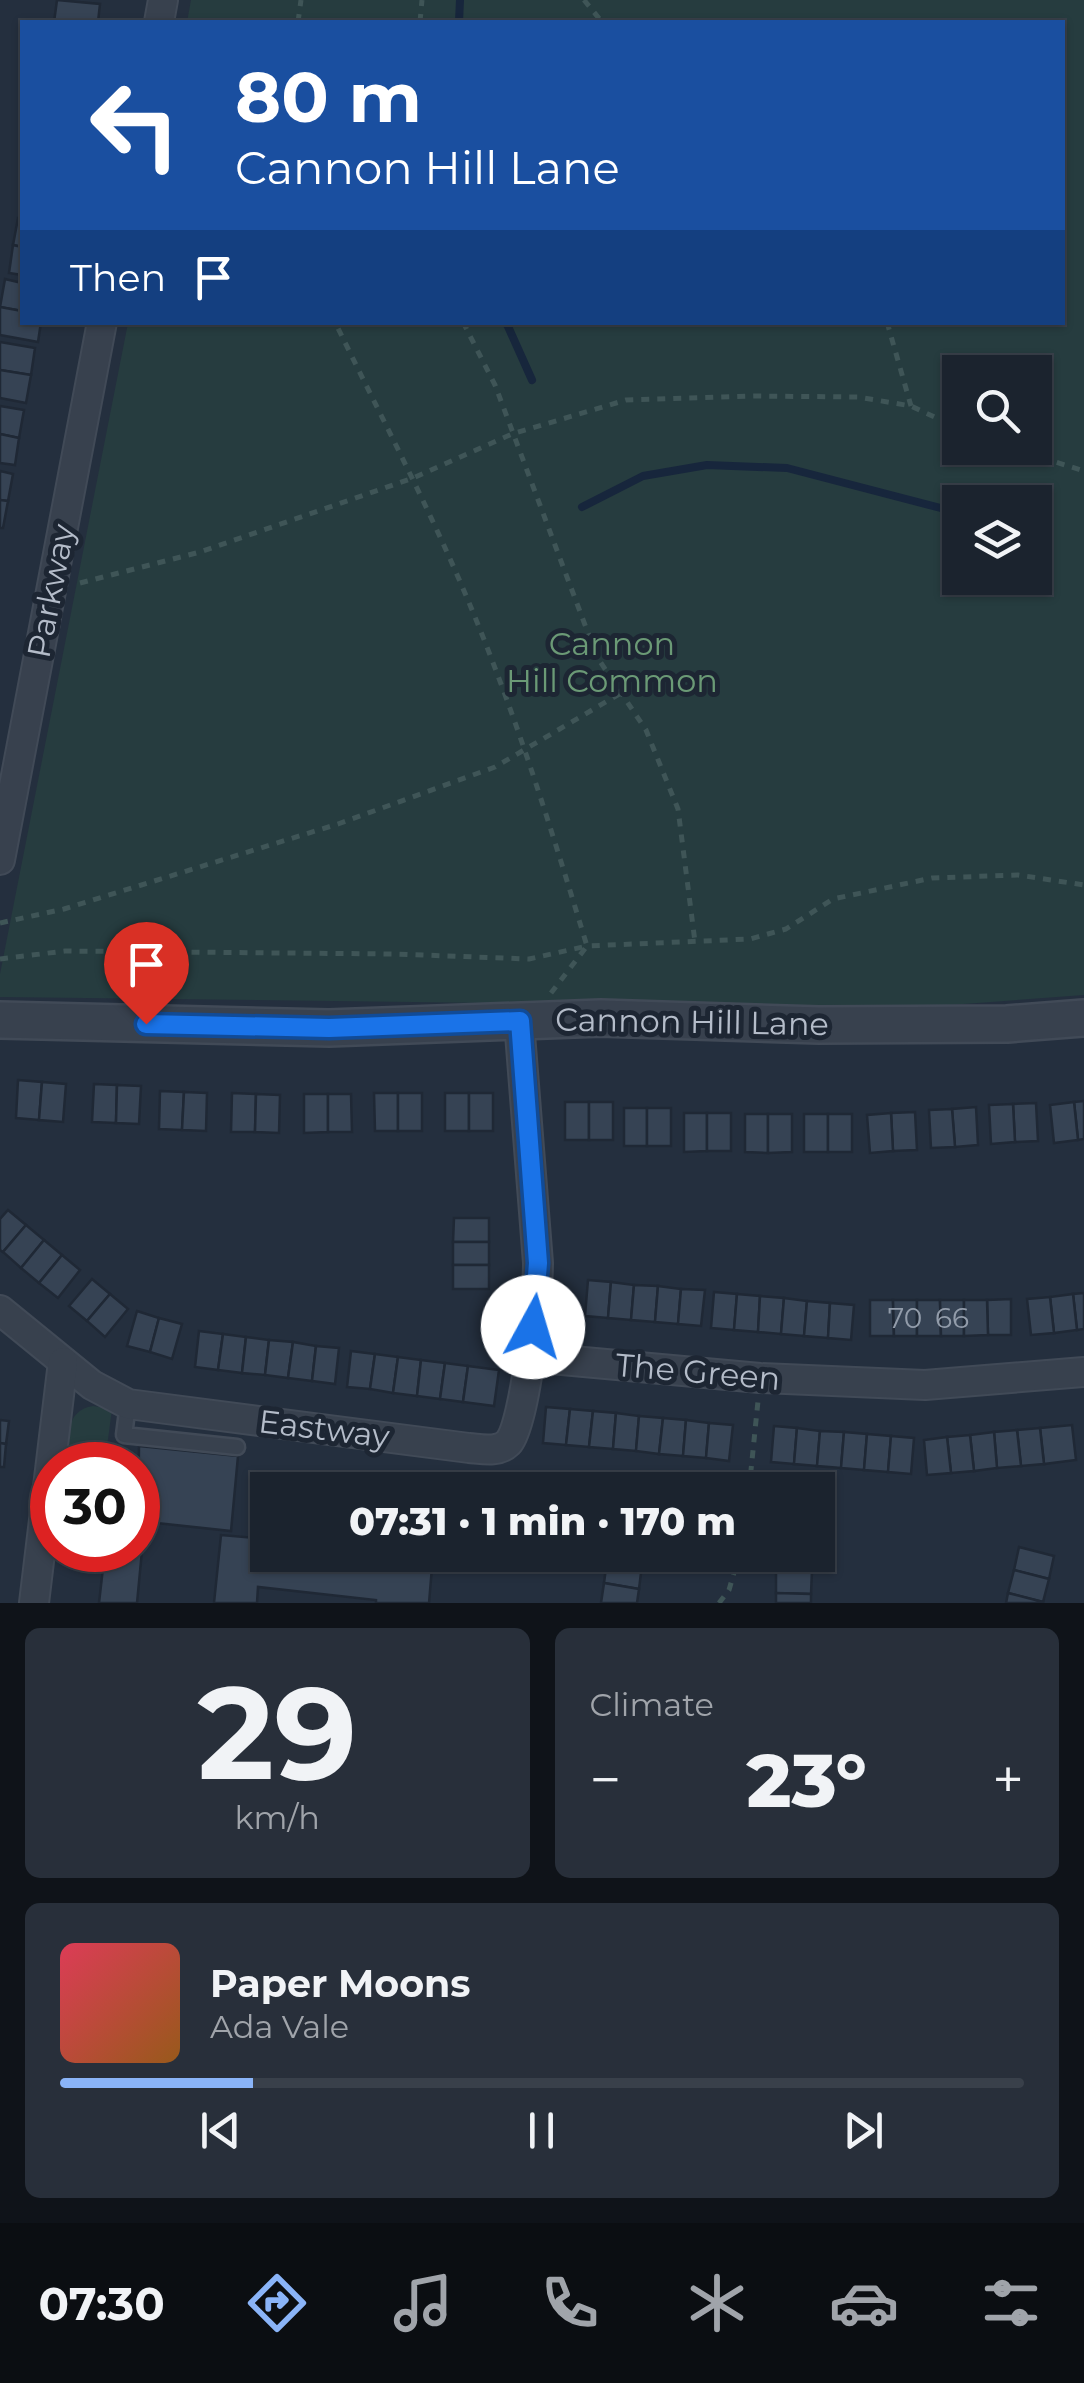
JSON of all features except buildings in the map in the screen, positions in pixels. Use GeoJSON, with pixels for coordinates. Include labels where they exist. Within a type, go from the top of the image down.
{"type":"FeatureCollection","features":[{"type":"Feature","properties":{"kind":"street","name":"Parkway"},"geometry":{"type":"LineString","coordinates":[[0,860],[101,325]]}},
{"type":"Feature","properties":{"kind":"street","name":"Cannon Hill Lane"},"geometry":{"type":"LineString","coordinates":[[0,1020],[329,1028],[532,1020],[1007,1024],[1084,1018]]}},
{"type":"Feature","properties":{"kind":"street"},"geometry":{"type":"LineString","coordinates":[[529,1357],[538,1297],[532,1020]]}},
{"type":"Feature","properties":{"kind":"street","name":"Eastway"},"geometry":{"type":"LineString","coordinates":[[0,1310],[92,1384],[128,1404],[492,1450],[510,1441],[529,1357]]}},
{"type":"Feature","properties":{"kind":"street","name":"The Green"},"geometry":{"type":"LineString","coordinates":[[529,1357],[760,1378],[926,1385],[1084,1372]]}},
{"type":"Feature","properties":{"kind":"street"},"geometry":{"type":"LineString","coordinates":[[34,1603],[64,1362]]}},
{"type":"Feature","properties":{"kind":"lane"},"geometry":{"type":"LineString","coordinates":[[128,1404],[124,1436],[238,1447]]}},
{"type":"Feature","properties":{"kind":"path"},"geometry":{"type":"LineString","coordinates":[[584,0],[600,20]]}},
{"type":"Feature","properties":{"kind":"path"},"geometry":{"type":"LineString","coordinates":[[336,325],[413,478],[479,626],[524,747],[588,946]]}},
{"type":"Feature","properties":{"kind":"path"},"geometry":{"type":"LineString","coordinates":[[465,325],[495,385],[597,657],[646,730],[678,809],[695,942]]}},
{"type":"Feature","properties":{"kind":"path"},"geometry":{"type":"LineString","coordinates":[[889,325],[911,406]]}},
{"type":"Feature","properties":{"kind":"path"},"geometry":{"type":"LineString","coordinates":[[52,588],[109,578],[200,552],[413,478],[512,434],[626,400],[858,397],[911,406],[942,421]]}},
{"type":"Feature","properties":{"kind":"path"},"geometry":{"type":"LineString","coordinates":[[1052,461],[1084,471]]}},
{"type":"Feature","properties":{"kind":"path"},"geometry":{"type":"LineString","coordinates":[[0,923],[64,909],[338,824],[495,767],[621,693]]}},
{"type":"Feature","properties":{"kind":"path"},"geometry":{"type":"LineString","coordinates":[[0,960],[65,951],[395,954],[528,960],[588,946],[750,940],[786,930],[834,899],[932,878],[1018,875],[1084,885]]}},
{"type":"Feature","properties":{"kind":"path"},"geometry":{"type":"LineString","coordinates":[[532,1020],[552,988],[588,946]]}},
{"type":"Feature","properties":{"kind":"path"},"geometry":{"type":"LineString","coordinates":[[750,1472],[760,1378]]}},
{"type":"Feature","properties":{"kind":"path"},"geometry":{"type":"LineString","coordinates":[[719,1603],[729,1590],[735,1572]]}},
{"type":"Feature","properties":{"kind":"green space","name":"Cannon Hill Common"},"geometry":{"type":"Polygon","coordinates":[[[191,0],[1084,0],[1084,995],[910,1008],[0,997],[0,974],[128,325],[1065,325],[1065,20],[187,20],[191,0]]]}},
{"type":"Feature","properties":{"kind":"green space"},"geometry":{"type":"Polygon","coordinates":[[[84,1409],[112,1409],[108,1442],[67,1442],[72,1420],[84,1409]]]}},
{"type":"Feature","properties":{"kind":"waterway"},"geometry":{"type":"LineString","coordinates":[[459,20],[460,0]]}},
{"type":"Feature","properties":{"kind":"waterway"},"geometry":{"type":"LineString","coordinates":[[507,325],[532,380]]}},
{"type":"Feature","properties":{"kind":"waterway"},"geometry":{"type":"LineString","coordinates":[[582,507],[643,476],[707,465],[787,468],[942,508]]}},
{"type":"Feature","properties":{"kind":"route"},"geometry":{"type":"LineString","coordinates":[[146,1024],[329,1028],[520,1021],[538,1263],[533,1327]]}}]}
